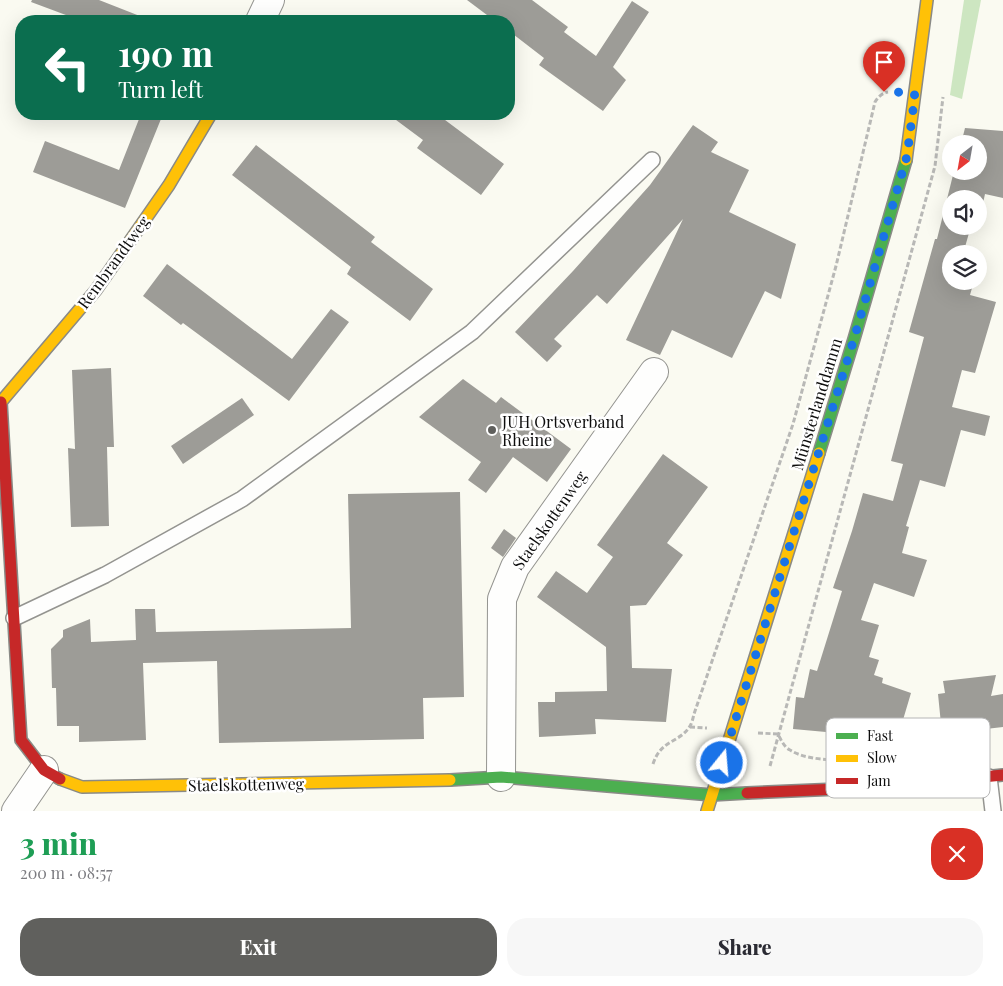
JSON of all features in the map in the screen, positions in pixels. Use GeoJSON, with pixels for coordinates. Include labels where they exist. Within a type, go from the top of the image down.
{"type":"FeatureCollection","features":[{"type":"Feature","properties":{"kind":"street"},"geometry":{"type":"LineString","coordinates":[[263,15],[270,0]]}},
{"type":"Feature","properties":{"kind":"street","name":"Münsterlanddamm"},"geometry":{"type":"LineString","coordinates":[[707,811],[854,339],[907,156],[927,0]]}},
{"type":"Feature","properties":{"kind":"street","name":"Rembrandtweg"},"geometry":{"type":"LineString","coordinates":[[1,401],[96,290],[169,185],[207,120]]}},
{"type":"Feature","properties":{"kind":"street","name":"Staelskottenweg"},"geometry":{"type":"LineString","coordinates":[[501,777],[502,599],[515,567],[654,372]]}},
{"type":"Feature","properties":{"kind":"street"},"geometry":{"type":"LineString","coordinates":[[1,401],[2,479],[14,618],[21,740],[44,770],[16,811]]}},
{"type":"Feature","properties":{"kind":"street","name":"Staelskottenweg"},"geometry":{"type":"LineString","coordinates":[[44,770],[61,780],[82,787],[444,780],[501,777],[712,795],[826,790]]}},
{"type":"Feature","properties":{"kind":"lane"},"geometry":{"type":"LineString","coordinates":[[14,618],[105,575],[242,499],[472,332],[652,160]]}},
{"type":"Feature","properties":{"kind":"lane"},"geometry":{"type":"LineString","coordinates":[[993,811],[996,776]]}},
{"type":"Feature","properties":{"kind":"path"},"geometry":{"type":"LineString","coordinates":[[763,794],[935,166],[944,90]]}},
{"type":"Feature","properties":{"kind":"path"},"geometry":{"type":"LineString","coordinates":[[644,789],[654,759],[664,744],[677,738],[690,727],[793,424],[836,266],[875,102],[884,92],[892,91],[943,100]]}},
{"type":"Feature","properties":{"kind":"path"},"geometry":{"type":"LineString","coordinates":[[778,734],[788,750],[804,756],[826,759]]}},
{"type":"Feature","properties":{"kind":"green space"},"geometry":{"type":"Polygon","coordinates":[[[964,0],[981,0],[962,99],[950,95],[964,0]]]}},
{"type":"Feature","properties":{"kind":"building"},"geometry":{"type":"Polygon","coordinates":[[[32,0],[99,0],[137,15],[66,15],[31,2],[32,0]]]}},
{"type":"Feature","properties":{"kind":"building"},"geometry":{"type":"Polygon","coordinates":[[[467,0],[532,0],[568,27],[564,32],[596,56],[632,1],[649,12],[613,67],[626,80],[603,111],[539,65],[544,58],[515,36],[515,15],[487,15],[467,0]]]}},
{"type":"Feature","properties":{"kind":"building"},"geometry":{"type":"Polygon","coordinates":[[[139,120],[161,120],[125,208],[33,172],[45,141],[119,170],[139,120]]]}},
{"type":"Feature","properties":{"kind":"building"},"geometry":{"type":"Polygon","coordinates":[[[396,120],[445,120],[504,164],[481,195],[417,148],[423,140],[396,120]]]}},
{"type":"Feature","properties":{"kind":"building"},"geometry":{"type":"Polygon","coordinates":[[[693,125],[718,142],[711,152],[749,170],[729,212],[796,244],[781,299],[765,291],[732,358],[672,330],[660,355],[626,340],[683,219],[607,304],[597,295],[554,339],[562,346],[547,362],[515,332],[650,185],[693,125]]]}},
{"type":"Feature","properties":{"kind":"building"},"geometry":{"type":"Polygon","coordinates":[[[965,128],[1003,131],[1003,198],[987,194],[987,190],[949,190],[952,180],[988,180],[988,135],[963,135],[965,128]]]}},
{"type":"Feature","properties":{"kind":"building"},"geometry":{"type":"Polygon","coordinates":[[[256,145],[375,237],[371,242],[433,289],[410,321],[347,274],[351,267],[232,175],[256,145]]]}},
{"type":"Feature","properties":{"kind":"building"},"geometry":{"type":"Polygon","coordinates":[[[942,219],[942,235],[968,235],[966,245],[942,245],[942,290],[971,290],[970,295],[996,302],[975,373],[962,370],[952,407],[990,416],[985,436],[961,430],[945,487],[920,480],[906,526],[909,527],[902,553],[927,560],[914,597],[874,583],[861,620],[879,625],[869,657],[879,660],[874,675],[883,678],[882,683],[911,693],[904,718],[826,718],[826,732],[793,729],[796,697],[804,698],[810,669],[817,671],[842,591],[833,588],[863,493],[893,501],[903,464],[891,461],[924,337],[909,332],[935,239],[937,239],[942,219]]]}},
{"type":"Feature","properties":{"kind":"building"},"geometry":{"type":"Polygon","coordinates":[[[167,264],[292,359],[331,309],[349,322],[289,401],[143,296],[167,264]]]}},
{"type":"Feature","properties":{"kind":"building"},"geometry":{"type":"Polygon","coordinates":[[[111,368],[114,447],[107,447],[109,526],[71,527],[68,448],[75,449],[72,370],[111,368]]]}},
{"type":"Feature","properties":{"kind":"building","name":"JUH Ortsverband Rheine"},"geometry":{"type":"Polygon","coordinates":[[[463,379],[496,403],[501,397],[571,449],[547,482],[513,457],[486,493],[468,480],[481,462],[419,417],[463,379]]]}},
{"type":"Feature","properties":{"kind":"building"},"geometry":{"type":"Polygon","coordinates":[[[242,398],[254,415],[183,464],[171,446],[242,398]]]}},
{"type":"Feature","properties":{"kind":"building"},"geometry":{"type":"Polygon","coordinates":[[[663,454],[708,487],[667,543],[683,555],[646,605],[630,606],[632,668],[672,669],[666,722],[595,719],[596,734],[539,737],[538,702],[555,702],[555,692],[607,691],[606,647],[537,597],[556,571],[587,593],[613,557],[597,545],[663,454]]]}},
{"type":"Feature","properties":{"kind":"building"},"geometry":{"type":"Polygon","coordinates":[[[460,492],[464,697],[423,698],[424,739],[219,743],[217,661],[143,663],[146,740],[79,742],[79,726],[57,726],[56,688],[52,688],[51,649],[63,637],[63,630],[90,619],[91,642],[136,640],[135,609],[155,609],[156,632],[351,628],[348,494],[460,492]]]}},
{"type":"Feature","properties":{"kind":"building"},"geometry":{"type":"Polygon","coordinates":[[[504,529],[516,538],[503,557],[491,548],[504,529]]]}},
{"type":"Feature","properties":{"kind":"building"},"geometry":{"type":"Polygon","coordinates":[[[996,675],[991,696],[1003,694],[1003,727],[990,728],[990,718],[940,718],[938,694],[945,693],[943,681],[996,675]]]}},
{"type":"Feature","properties":{"kind":"traffic: fast"},"geometry":{"type":"LineString","coordinates":[[819,453],[906,160]]}},
{"type":"Feature","properties":{"kind":"traffic: fast"},"geometry":{"type":"LineString","coordinates":[[450,780],[501,777],[712,795],[747,793]]}},
{"type":"Feature","properties":{"kind":"traffic: slow"},"geometry":{"type":"LineString","coordinates":[[906,160],[927,0]]}},
{"type":"Feature","properties":{"kind":"traffic: slow"},"geometry":{"type":"LineString","coordinates":[[1,402],[96,290],[169,185],[207,120]]}},
{"type":"Feature","properties":{"kind":"traffic: slow"},"geometry":{"type":"LineString","coordinates":[[707,811],[819,453]]}},
{"type":"Feature","properties":{"kind":"traffic: slow"},"geometry":{"type":"LineString","coordinates":[[60,779],[82,787],[450,780]]}},
{"type":"Feature","properties":{"kind":"traffic: jam"},"geometry":{"type":"LineString","coordinates":[[1,402],[21,740],[44,770],[60,779]]}},
{"type":"Feature","properties":{"kind":"traffic: jam"},"geometry":{"type":"LineString","coordinates":[[990,776],[1003,775]]}},
{"type":"Feature","properties":{"kind":"traffic: jam"},"geometry":{"type":"LineString","coordinates":[[747,793],[826,790]]}},
{"type":"Feature","properties":{"kind":"place","name":"JUH Ortsverband Rheine"},"geometry":{"type":"Point","coordinates":[492,430]}},
{"type":"Feature","properties":{"kind":"route"},"geometry":{"type":"LineString","coordinates":[[722,763],[854,339],[907,156],[915,95],[892,91],[884,92]]}}]}
